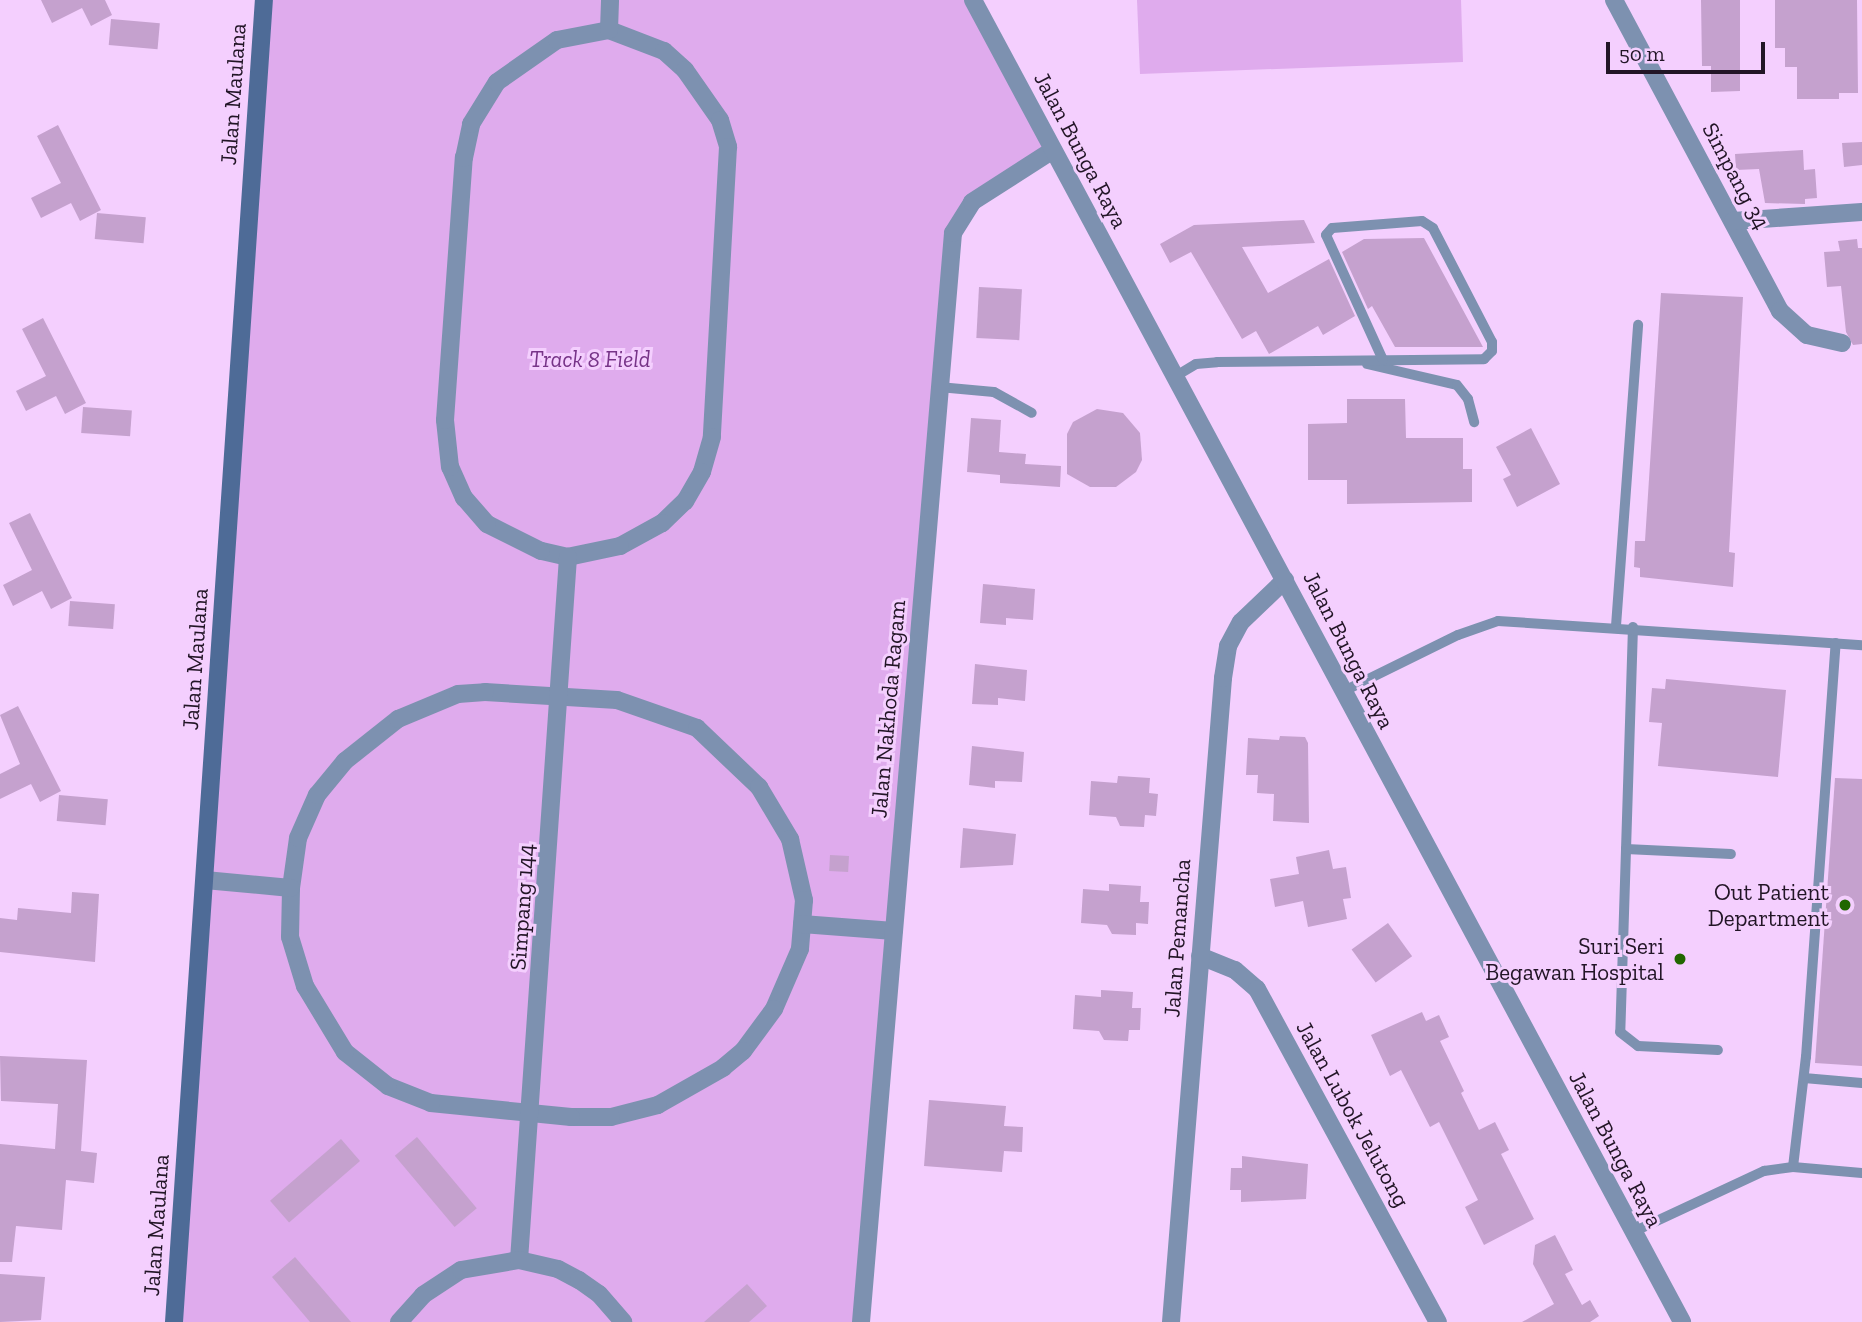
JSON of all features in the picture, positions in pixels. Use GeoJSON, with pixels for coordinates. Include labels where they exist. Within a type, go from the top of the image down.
{"type":"FeatureCollection","features":[{"type":"Feature","properties":{"kind":"main road","name":"Jalan Maulana"},"geometry":{"type":"LineString","coordinates":[[174,1322],[264,0]]}},
{"type":"Feature","properties":{"kind":"street"},"geometry":{"type":"LineString","coordinates":[[609,30],[610,0]]}},
{"type":"Feature","properties":{"kind":"street","name":"Jalan Bunga Raya"},"geometry":{"type":"LineString","coordinates":[[973,0],[1682,1322]]}},
{"type":"Feature","properties":{"kind":"street","name":"Simpang 34"},"geometry":{"type":"LineString","coordinates":[[1614,0],[1780,311],[1807,335],[1842,343]]}},
{"type":"Feature","properties":{"kind":"street"},"geometry":{"type":"LineString","coordinates":[[609,30],[664,51],[685,70],[720,120],[729,147],[712,437],[702,472],[685,501],[662,523],[644,537],[620,546],[568,557],[541,551],[487,524],[464,498],[450,467],[445,420],[464,158],[471,124],[497,82],[557,40],[609,30]]}},
{"type":"Feature","properties":{"kind":"street","name":"Jalan Nakhoda Ragam"},"geometry":{"type":"LineString","coordinates":[[861,1322],[939,387],[956,225],[972,202],[1053,150]]}},
{"type":"Feature","properties":{"kind":"street"},"geometry":{"type":"LineString","coordinates":[[1732,221],[1862,212]]}},
{"type":"Feature","properties":{"kind":"street","name":"Simpang 144"},"geometry":{"type":"LineString","coordinates":[[519,1260],[562,695],[568,557]]}},
{"type":"Feature","properties":{"kind":"street","name":"Jalan Pemancha"},"geometry":{"type":"LineString","coordinates":[[1171,1322],[1228,646],[1241,622],[1285,580]]}},
{"type":"Feature","properties":{"kind":"street"},"geometry":{"type":"LineString","coordinates":[[458,694],[562,695],[649,708],[697,729],[715,742],[759,787],[781,818],[801,878],[800,948],[774,1009],[743,1051],[723,1068],[678,1096],[636,1112],[611,1117],[531,1115],[457,1108],[411,1096],[388,1086],[345,1052],[315,1007],[296,962],[290,937],[291,888],[298,838],[317,795],[345,761],[378,733],[414,710],[458,694]]}},
{"type":"Feature","properties":{"kind":"street"},"geometry":{"type":"LineString","coordinates":[[205,880],[291,888]]}},
{"type":"Feature","properties":{"kind":"street"},"geometry":{"type":"LineString","coordinates":[[802,924],[894,931]]}},
{"type":"Feature","properties":{"kind":"street","name":"Jalan Lubok Jelutong"},"geometry":{"type":"LineString","coordinates":[[1200,956],[1234,970],[1256,989],[1438,1322]]}},
{"type":"Feature","properties":{"kind":"street"},"geometry":{"type":"LineString","coordinates":[[399,1322],[423,1296],[461,1270],[519,1260],[558,1269],[579,1280],[599,1294],[623,1322]]}},
{"type":"Feature","properties":{"kind":"lane"},"geometry":{"type":"LineString","coordinates":[[1176,376],[1196,365],[1217,362],[1484,359],[1492,351],[1492,342],[1433,228],[1422,221],[1332,228],[1326,235],[1383,360]]}},
{"type":"Feature","properties":{"kind":"lane"},"geometry":{"type":"LineString","coordinates":[[1616,626],[1639,325]]}},
{"type":"Feature","properties":{"kind":"lane"},"geometry":{"type":"LineString","coordinates":[[1353,360],[1457,385],[1468,399],[1474,422]]}},
{"type":"Feature","properties":{"kind":"lane"},"geometry":{"type":"LineString","coordinates":[[939,387],[994,392],[1031,413]]}},
{"type":"Feature","properties":{"kind":"lane"},"geometry":{"type":"LineString","coordinates":[[1342,692],[1458,635],[1498,621],[1633,627],[1862,645]]}},
{"type":"Feature","properties":{"kind":"lane"},"geometry":{"type":"LineString","coordinates":[[1633,627],[1620,1031],[1638,1046],[1718,1050]]}},
{"type":"Feature","properties":{"kind":"lane"},"geometry":{"type":"LineString","coordinates":[[1793,1167],[1804,1078],[1836,643]]}},
{"type":"Feature","properties":{"kind":"lane"},"geometry":{"type":"LineString","coordinates":[[1626,849],[1731,854]]}},
{"type":"Feature","properties":{"kind":"lane"},"geometry":{"type":"LineString","coordinates":[[1804,1078],[1862,1083]]}},
{"type":"Feature","properties":{"kind":"lane"},"geometry":{"type":"LineString","coordinates":[[1633,1232],[1763,1171],[1793,1167],[1862,1173]]}},
{"type":"Feature","properties":{"kind":"green space","name":"Track 8 Field"},"geometry":{"type":"Polygon","coordinates":[[[263,0],[972,0],[1053,150],[961,217],[860,1322],[174,1322],[263,0]]]}},
{"type":"Feature","properties":{"kind":"green space"},"geometry":{"type":"Polygon","coordinates":[[[1137,0],[1461,0],[1463,62],[1140,74],[1137,0]]]}},
{"type":"Feature","properties":{"kind":"building"},"geometry":{"type":"Polygon","coordinates":[[[41,0],[105,0],[112,15],[91,26],[82,8],[52,23],[41,0]]]}},
{"type":"Feature","properties":{"kind":"building"},"geometry":{"type":"Polygon","coordinates":[[[1701,0],[1740,0],[1740,91],[1711,92],[1711,66],[1702,66],[1701,0]]]}},
{"type":"Feature","properties":{"kind":"building"},"geometry":{"type":"Polygon","coordinates":[[[1775,0],[1857,0],[1858,93],[1839,93],[1839,99],[1797,99],[1797,67],[1785,67],[1785,48],[1775,48],[1775,0]]]}},
{"type":"Feature","properties":{"kind":"building"},"geometry":{"type":"Polygon","coordinates":[[[111,19],[160,23],[158,49],[109,45],[111,19]]]}},
{"type":"Feature","properties":{"kind":"building"},"geometry":{"type":"Polygon","coordinates":[[[58,125],[101,210],[80,221],[71,203],[41,218],[31,198],[61,183],[37,136],[58,125]]]}},
{"type":"Feature","properties":{"kind":"building"},"geometry":{"type":"Polygon","coordinates":[[[1862,142],[1862,165],[1844,167],[1842,143],[1862,142]]]}},
{"type":"Feature","properties":{"kind":"building"},"geometry":{"type":"Polygon","coordinates":[[[1803,150],[1804,170],[1815,169],[1817,198],[1805,199],[1805,204],[1765,203],[1759,169],[1736,170],[1735,154],[1803,150]]]}},
{"type":"Feature","properties":{"kind":"building"},"geometry":{"type":"Polygon","coordinates":[[[97,213],[146,217],[144,243],[95,239],[97,213]]]}},
{"type":"Feature","properties":{"kind":"building"},"geometry":{"type":"Polygon","coordinates":[[[1304,220],[1315,243],[1242,247],[1268,293],[1329,259],[1355,316],[1323,335],[1318,326],[1269,354],[1256,331],[1242,339],[1191,252],[1170,263],[1160,244],[1194,225],[1304,220]]]}},
{"type":"Feature","properties":{"kind":"building"},"geometry":{"type":"Polygon","coordinates":[[[1424,238],[1483,347],[1395,347],[1372,306],[1368,309],[1342,252],[1364,239],[1424,238]]]}},
{"type":"Feature","properties":{"kind":"building"},"geometry":{"type":"Polygon","coordinates":[[[1857,239],[1858,248],[1862,248],[1862,344],[1853,345],[1846,332],[1841,286],[1827,287],[1824,252],[1840,251],[1838,241],[1857,239]]]}},
{"type":"Feature","properties":{"kind":"building"},"geometry":{"type":"Polygon","coordinates":[[[979,287],[1022,289],[1019,340],[976,338],[979,287]]]}},
{"type":"Feature","properties":{"kind":"building"},"geometry":{"type":"Polygon","coordinates":[[[1661,293],[1743,297],[1729,552],[1735,553],[1733,587],[1640,577],[1640,568],[1634,567],[1635,541],[1645,541],[1661,293]]]}},
{"type":"Feature","properties":{"kind":"building"},"geometry":{"type":"Polygon","coordinates":[[[43,318],[86,403],[65,414],[56,396],[26,411],[16,391],[46,376],[22,329],[43,318]]]}},
{"type":"Feature","properties":{"kind":"building"},"geometry":{"type":"Polygon","coordinates":[[[1347,399],[1405,399],[1406,438],[1463,438],[1463,469],[1472,469],[1472,502],[1347,504],[1347,480],[1308,480],[1308,424],[1347,423],[1347,399]]]}},
{"type":"Feature","properties":{"kind":"building"},"geometry":{"type":"Polygon","coordinates":[[[83,407],[132,410],[130,436],[81,433],[83,407]]]}},
{"type":"Feature","properties":{"kind":"building"},"geometry":{"type":"Polygon","coordinates":[[[1097,409],[1123,413],[1140,433],[1142,460],[1136,472],[1116,487],[1090,487],[1067,474],[1067,434],[1073,422],[1097,409]]]}},
{"type":"Feature","properties":{"kind":"building"},"geometry":{"type":"Polygon","coordinates":[[[971,418],[1001,420],[999,452],[1026,454],[1025,464],[1061,466],[1060,487],[1000,483],[1000,475],[967,472],[971,418]]]}},
{"type":"Feature","properties":{"kind":"building"},"geometry":{"type":"Polygon","coordinates":[[[1531,428],[1560,484],[1517,507],[1503,479],[1511,475],[1496,447],[1531,428]]]}},
{"type":"Feature","properties":{"kind":"building"},"geometry":{"type":"Polygon","coordinates":[[[30,513],[72,598],[51,609],[42,591],[13,606],[3,585],[32,570],[9,523],[30,513]]]}},
{"type":"Feature","properties":{"kind":"building"},"geometry":{"type":"Polygon","coordinates":[[[983,584],[1035,589],[1033,620],[1006,618],[1006,625],[980,623],[983,584]]]}},
{"type":"Feature","properties":{"kind":"building"},"geometry":{"type":"Polygon","coordinates":[[[70,601],[115,604],[113,629],[68,626],[70,601]]]}},
{"type":"Feature","properties":{"kind":"building"},"geometry":{"type":"Polygon","coordinates":[[[975,664],[1027,670],[1025,701],[998,698],[998,705],[972,704],[975,664]]]}},
{"type":"Feature","properties":{"kind":"building"},"geometry":{"type":"Polygon","coordinates":[[[1666,679],[1786,690],[1778,777],[1658,766],[1662,723],[1649,722],[1652,688],[1665,689],[1666,679]]]}},
{"type":"Feature","properties":{"kind":"building"},"geometry":{"type":"Polygon","coordinates":[[[18,706],[61,791],[40,802],[31,784],[0,799],[0,774],[20,764],[0,715],[18,706]]]}},
{"type":"Feature","properties":{"kind":"building"},"geometry":{"type":"Polygon","coordinates":[[[1280,736],[1305,737],[1308,743],[1309,823],[1273,821],[1274,794],[1257,793],[1258,775],[1246,775],[1248,738],[1279,740],[1280,736]]]}},
{"type":"Feature","properties":{"kind":"building"},"geometry":{"type":"Polygon","coordinates":[[[972,746],[1024,752],[1022,782],[995,781],[995,788],[969,785],[972,746]]]}},
{"type":"Feature","properties":{"kind":"building"},"geometry":{"type":"Polygon","coordinates":[[[1118,776],[1150,778],[1149,793],[1158,794],[1156,816],[1145,815],[1144,827],[1120,826],[1116,817],[1089,815],[1091,781],[1117,783],[1118,776]]]}},
{"type":"Feature","properties":{"kind":"building"},"geometry":{"type":"Polygon","coordinates":[[[1835,778],[1862,779],[1862,1066],[1815,1063],[1835,778]]]}},
{"type":"Feature","properties":{"kind":"building"},"geometry":{"type":"Polygon","coordinates":[[[59,795],[108,799],[106,825],[57,821],[59,795]]]}},
{"type":"Feature","properties":{"kind":"building"},"geometry":{"type":"Polygon","coordinates":[[[963,828],[1016,834],[1013,865],[960,868],[963,828]]]}},
{"type":"Feature","properties":{"kind":"building"},"geometry":{"type":"Polygon","coordinates":[[[1329,850],[1333,869],[1346,867],[1351,898],[1343,899],[1347,919],[1308,927],[1303,901],[1275,907],[1270,879],[1299,874],[1296,857],[1329,850]]]}},
{"type":"Feature","properties":{"kind":"building"},"geometry":{"type":"Polygon","coordinates":[[[830,855],[849,856],[848,872],[829,871],[830,855]]]}},
{"type":"Feature","properties":{"kind":"building"},"geometry":{"type":"Polygon","coordinates":[[[1109,884],[1141,886],[1140,902],[1149,902],[1148,924],[1136,923],[1136,935],[1112,934],[1107,925],[1081,923],[1083,889],[1109,891],[1109,884]]]}},
{"type":"Feature","properties":{"kind":"building"},"geometry":{"type":"Polygon","coordinates":[[[72,892],[99,894],[95,962],[0,952],[0,918],[17,920],[18,908],[71,913],[72,892]]]}},
{"type":"Feature","properties":{"kind":"building"},"geometry":{"type":"Polygon","coordinates":[[[1388,923],[1412,956],[1376,983],[1352,949],[1388,923]]]}},
{"type":"Feature","properties":{"kind":"building"},"geometry":{"type":"Polygon","coordinates":[[[1101,990],[1133,992],[1132,1008],[1141,1008],[1140,1030],[1129,1030],[1128,1041],[1104,1040],[1099,1031],[1073,1029],[1075,995],[1101,997],[1101,990]]]}},
{"type":"Feature","properties":{"kind":"building"},"geometry":{"type":"Polygon","coordinates":[[[1422,1012],[1426,1021],[1439,1015],[1449,1037],[1440,1041],[1464,1091],[1461,1093],[1479,1130],[1495,1122],[1509,1150],[1501,1154],[1534,1219],[1484,1245],[1465,1207],[1478,1200],[1439,1122],[1430,1127],[1401,1070],[1390,1076],[1371,1035],[1422,1012]]]}},
{"type":"Feature","properties":{"kind":"building"},"geometry":{"type":"Polygon","coordinates":[[[0,1056],[87,1060],[81,1151],[97,1153],[94,1183],[66,1180],[62,1230],[16,1226],[12,1262],[0,1262],[0,1144],[55,1149],[58,1104],[1,1101],[0,1056]]]}},
{"type":"Feature","properties":{"kind":"building"},"geometry":{"type":"Polygon","coordinates":[[[929,1100],[1006,1106],[1004,1126],[1023,1127],[1022,1152],[1004,1151],[1002,1172],[924,1166],[929,1100]]]}},
{"type":"Feature","properties":{"kind":"building"},"geometry":{"type":"Polygon","coordinates":[[[417,1137],[477,1208],[455,1227],[395,1156],[417,1137]]]}},
{"type":"Feature","properties":{"kind":"building"},"geometry":{"type":"Polygon","coordinates":[[[341,1139],[360,1161],[289,1223],[270,1201],[341,1139]]]}},
{"type":"Feature","properties":{"kind":"building"},"geometry":{"type":"Polygon","coordinates":[[[1242,1156],[1308,1164],[1306,1199],[1241,1202],[1241,1190],[1230,1190],[1231,1168],[1242,1168],[1242,1156]]]}},
{"type":"Feature","properties":{"kind":"building"},"geometry":{"type":"Polygon","coordinates":[[[1555,1235],[1573,1270],[1565,1274],[1582,1305],[1590,1300],[1599,1316],[1590,1322],[1522,1322],[1554,1304],[1533,1264],[1535,1245],[1555,1235]]]}},
{"type":"Feature","properties":{"kind":"building"},"geometry":{"type":"Polygon","coordinates":[[[295,1257],[351,1322],[310,1322],[272,1277],[295,1257]]]}},
{"type":"Feature","properties":{"kind":"building"},"geometry":{"type":"Polygon","coordinates":[[[0,1274],[45,1277],[41,1320],[0,1322],[0,1274]]]}},
{"type":"Feature","properties":{"kind":"building"},"geometry":{"type":"Polygon","coordinates":[[[747,1284],[767,1306],[749,1322],[704,1322],[747,1284]]]}},
{"type":"Feature","properties":{"kind":"place","name":"Out Patient Department"},"geometry":{"type":"Point","coordinates":[1845,905]}},
{"type":"Feature","properties":{"kind":"place","name":"Suri Seri Begawan Hospital"},"geometry":{"type":"Point","coordinates":[1680,959]}}]}
